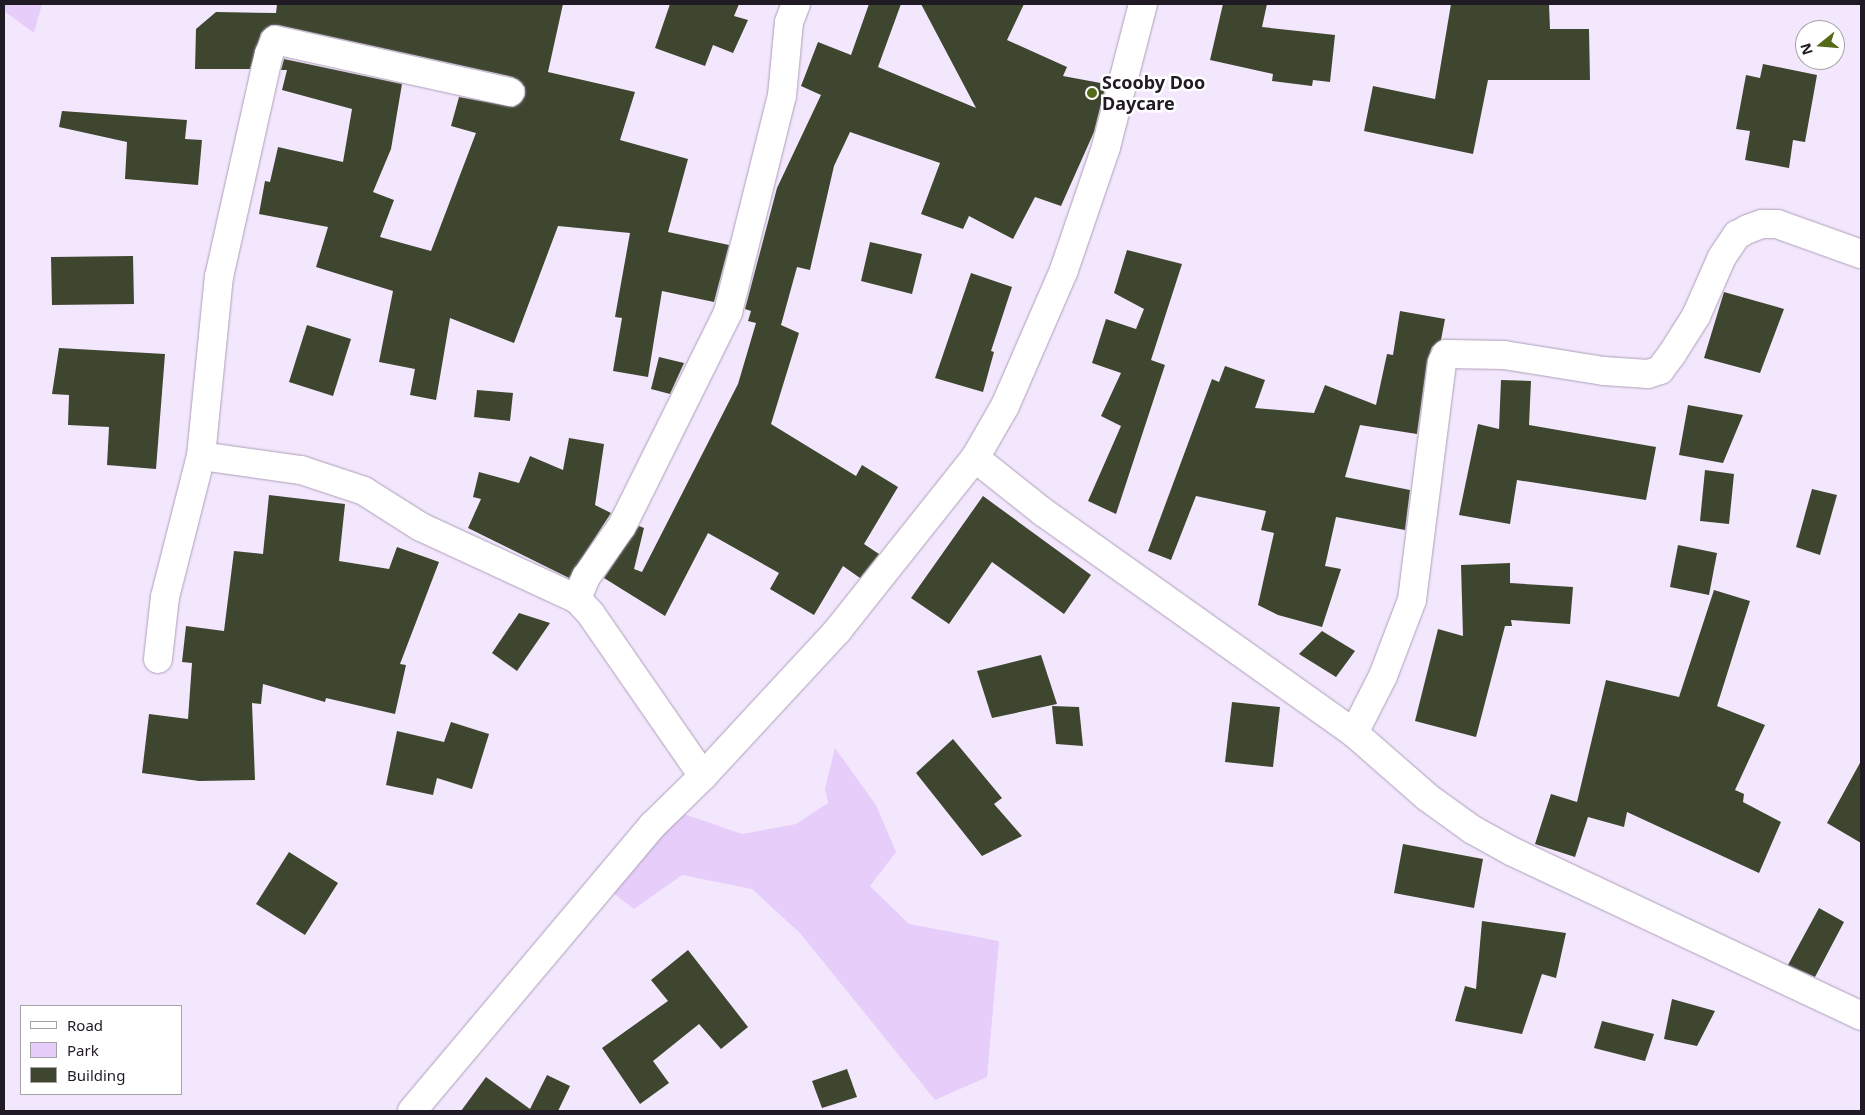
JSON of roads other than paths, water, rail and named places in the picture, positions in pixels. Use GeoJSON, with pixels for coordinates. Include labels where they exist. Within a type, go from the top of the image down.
{"type":"FeatureCollection","features":[{"type":"Feature","properties":{"kind":"street"},"geometry":{"type":"LineString","coordinates":[[577,599],[586,577],[622,526],[728,312],[782,96],[789,22],[796,4]]}},
{"type":"Feature","properties":{"kind":"street"},"geometry":{"type":"LineString","coordinates":[[412,1111],[652,826],[704,776],[838,630],[975,458],[1005,406],[1064,270],[1106,147],[1143,4]]}},
{"type":"Feature","properties":{"kind":"street"},"geometry":{"type":"LineString","coordinates":[[158,659],[165,597],[201,456],[219,277],[269,54],[275,40],[510,92]]}},
{"type":"Feature","properties":{"kind":"street"},"geometry":{"type":"LineString","coordinates":[[1354,733],[1383,676],[1412,600],[1442,363],[1446,354],[1504,355],[1604,371],[1648,374],[1660,370],[1672,354],[1696,316],[1722,257],[1737,235],[1762,224],[1776,224],[1861,254]]}},
{"type":"Feature","properties":{"kind":"street"},"geometry":{"type":"LineString","coordinates":[[201,456],[301,470],[356,488],[421,527],[577,599],[591,614],[704,776]]}},
{"type":"Feature","properties":{"kind":"street"},"geometry":{"type":"LineString","coordinates":[[975,458],[1043,512],[1354,733],[1427,797],[1473,830],[1513,852],[1861,1016]]}},
{"type":"Feature","properties":{"kind":"place","name":"Scooby Doo Daycare"},"geometry":{"type":"Point","coordinates":[1092,93]}}]}
